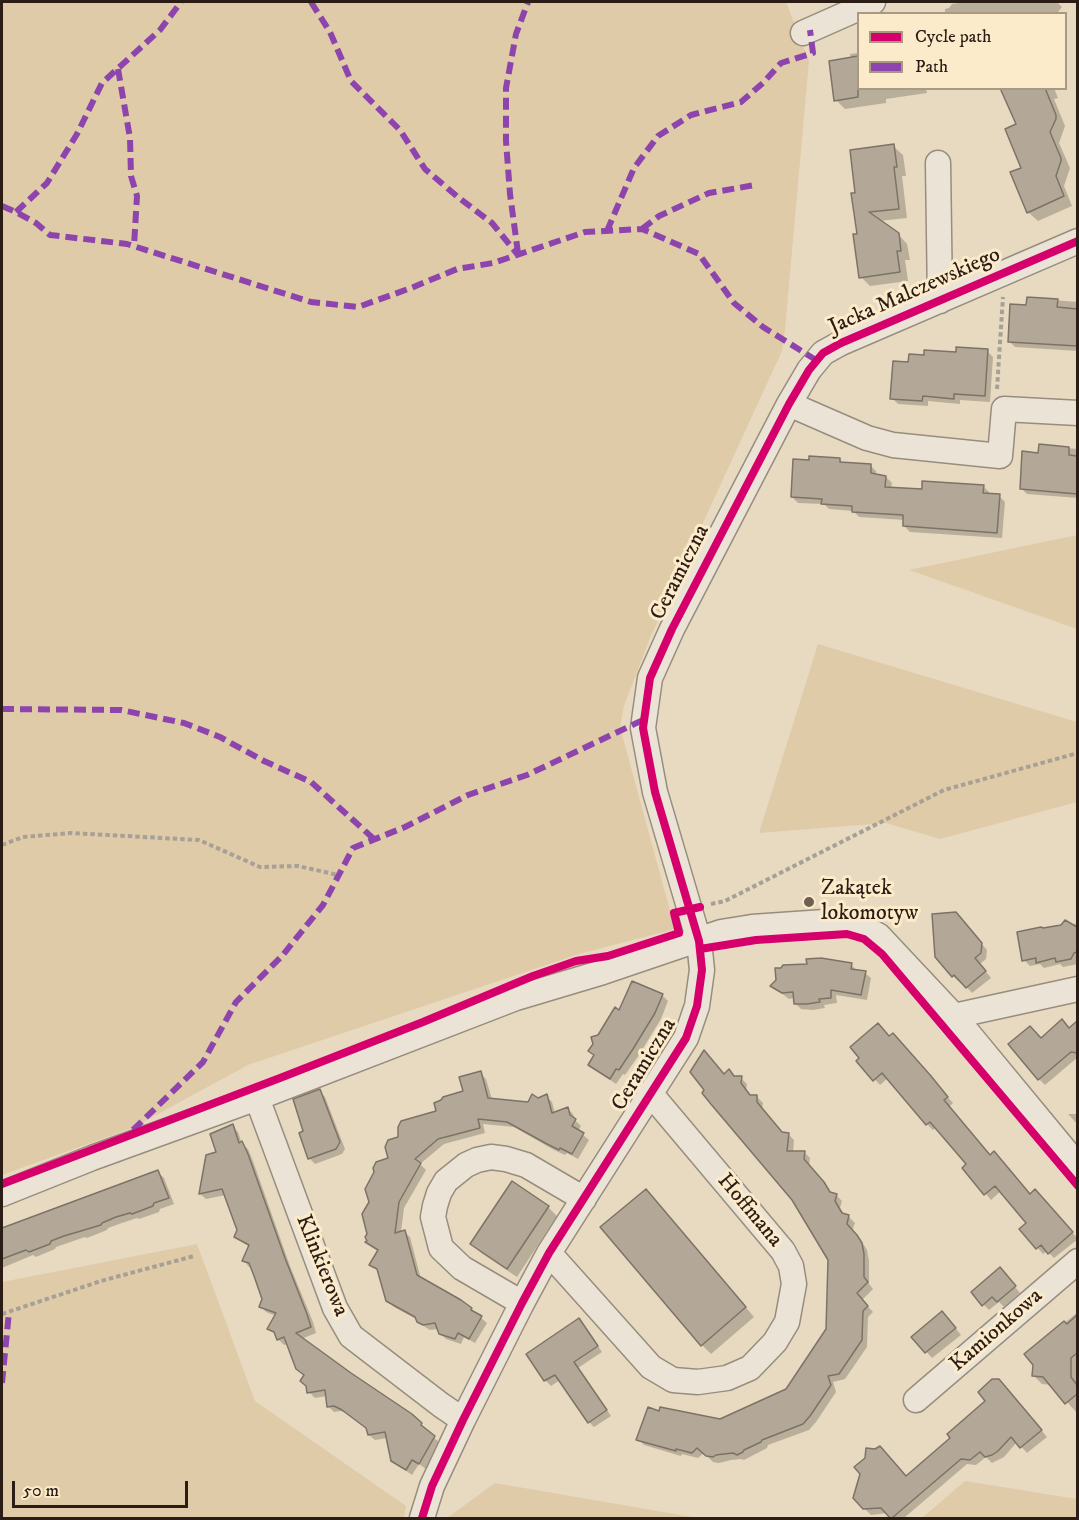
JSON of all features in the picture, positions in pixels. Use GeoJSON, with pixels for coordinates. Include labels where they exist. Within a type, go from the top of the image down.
{"type":"FeatureCollection","features":[{"type":"Feature","properties":{"kind":"street"},"geometry":{"type":"LineString","coordinates":[[803,33],[873,2]]}},
{"type":"Feature","properties":{"kind":"street"},"geometry":{"type":"LineString","coordinates":[[938,163],[940,301]]}},
{"type":"Feature","properties":{"kind":"street","name":"Jacka Malczewskiego"},"geometry":{"type":"LineString","coordinates":[[789,404],[809,370],[823,353],[840,343],[1077,241]]}},
{"type":"Feature","properties":{"kind":"street"},"geometry":{"type":"LineString","coordinates":[[789,404],[867,438],[893,445],[1000,456],[1004,409],[1077,413]]}},
{"type":"Feature","properties":{"kind":"street","name":"Ceramiczna"},"geometry":{"type":"LineString","coordinates":[[422,1518],[432,1486],[522,1303],[549,1253],[686,1038],[697,1006],[702,970],[696,908],[655,792],[644,728],[650,678],[672,629],[789,404]]}},
{"type":"Feature","properties":{"kind":"street"},"geometry":{"type":"LineString","coordinates":[[2,1194],[516,998],[603,972],[721,932],[752,927],[839,921],[860,925],[879,936],[954,1016],[1077,1167]]}},
{"type":"Feature","properties":{"kind":"street"},"geometry":{"type":"LineString","coordinates":[[954,1016],[1077,989]]}},
{"type":"Feature","properties":{"kind":"street","name":"Hoffmana"},"geometry":{"type":"LineString","coordinates":[[549,1253],[651,1366],[673,1380],[698,1382],[727,1378],[750,1368],[775,1342],[787,1322],[794,1284],[791,1266],[783,1251],[650,1093]]}},
{"type":"Feature","properties":{"kind":"street","name":"Klinkierowa"},"geometry":{"type":"LineString","coordinates":[[257,1098],[335,1308],[351,1336],[463,1420]]}},
{"type":"Feature","properties":{"kind":"street"},"geometry":{"type":"LineString","coordinates":[[522,1303],[462,1268],[441,1248],[433,1217],[439,1193],[446,1181],[466,1165],[491,1157],[526,1165],[584,1199]]}},
{"type":"Feature","properties":{"kind":"street","name":"Kamionkowa"},"geometry":{"type":"LineString","coordinates":[[916,1400],[1077,1262]]}},
{"type":"Feature","properties":{"kind":"path"},"geometry":{"type":"LineString","coordinates":[[1004,273],[996,400],[1004,409]]}},
{"type":"Feature","properties":{"kind":"path"},"geometry":{"type":"LineString","coordinates":[[696,908],[725,901],[944,790],[1077,753]]}},
{"type":"Feature","properties":{"kind":"path"},"geometry":{"type":"LineString","coordinates":[[2,845],[23,837],[71,832],[200,840],[260,867],[298,866],[338,875]]}},
{"type":"Feature","properties":{"kind":"path"},"geometry":{"type":"LineString","coordinates":[[2,1314],[100,1281],[194,1256]]}},
{"type":"Feature","properties":{"kind":"path"},"geometry":{"type":"LineString","coordinates":[[9,1312],[12,1306]]}},
{"type":"Feature","properties":{"kind":"shaded area"},"geometry":{"type":"Polygon","coordinates":[[[2,2],[786,2],[809,61],[782,351],[650,638],[624,706],[620,727],[675,929],[579,954],[248,1065],[132,1128],[2,1175],[2,2]]]}},
{"type":"Feature","properties":{"kind":"shaded area"},"geometry":{"type":"Polygon","coordinates":[[[1077,535],[1077,629],[909,570],[1077,535]]]}},
{"type":"Feature","properties":{"kind":"shaded area"},"geometry":{"type":"Polygon","coordinates":[[[818,644],[1077,722],[1077,802],[940,839],[886,823],[759,833],[818,644]]]}},
{"type":"Feature","properties":{"kind":"shaded area"},"geometry":{"type":"Polygon","coordinates":[[[197,1244],[255,1401],[406,1506],[404,1518],[2,1518],[2,1282],[197,1244]]]}},
{"type":"Feature","properties":{"kind":"shaded area"},"geometry":{"type":"Polygon","coordinates":[[[965,1481],[1077,1499],[1077,1518],[922,1518],[965,1481]]]}},
{"type":"Feature","properties":{"kind":"shaded area"},"geometry":{"type":"Polygon","coordinates":[[[495,1483],[698,1518],[447,1518],[495,1483]]]}},
{"type":"Feature","properties":{"kind":"building"},"geometry":{"type":"Polygon","coordinates":[[[857,56],[858,97],[834,101],[829,61],[857,56]]]}},
{"type":"Feature","properties":{"kind":"building"},"geometry":{"type":"Polygon","coordinates":[[[1001,90],[1046,90],[1056,115],[1050,132],[1061,158],[1056,176],[1064,196],[1027,213],[1010,172],[1021,168],[1005,129],[1016,124],[1001,90]]]}},
{"type":"Feature","properties":{"kind":"building"},"geometry":{"type":"Polygon","coordinates":[[[894,144],[899,209],[869,212],[899,233],[901,251],[897,251],[900,272],[859,278],[853,234],[857,234],[851,193],[855,193],[850,150],[894,144]]]}},
{"type":"Feature","properties":{"kind":"building"},"geometry":{"type":"Polygon","coordinates":[[[1027,297],[1058,299],[1057,307],[1077,309],[1077,346],[1008,342],[1010,304],[1026,305],[1027,297]]]}},
{"type":"Feature","properties":{"kind":"building"},"geometry":{"type":"Polygon","coordinates":[[[956,347],[988,349],[985,396],[954,394],[954,399],[923,396],[922,401],[890,399],[893,361],[908,362],[909,354],[924,355],[924,350],[956,352],[956,347]]]}},
{"type":"Feature","properties":{"kind":"building"},"geometry":{"type":"Polygon","coordinates":[[[1039,444],[1069,447],[1069,455],[1077,456],[1077,494],[1020,489],[1022,451],[1038,453],[1039,444]]]}},
{"type":"Feature","properties":{"kind":"building"},"geometry":{"type":"Polygon","coordinates":[[[809,456],[840,458],[840,462],[871,464],[871,473],[886,476],[885,487],[922,489],[922,481],[984,485],[983,493],[1000,494],[997,533],[903,526],[903,515],[852,512],[852,506],[821,504],[822,499],[791,497],[793,459],[809,460],[809,456]]]}},
{"type":"Feature","properties":{"kind":"building"},"geometry":{"type":"Polygon","coordinates":[[[956,912],[982,943],[981,953],[975,958],[986,971],[966,988],[954,975],[952,977],[935,957],[932,914],[956,912]]]}},
{"type":"Feature","properties":{"kind":"building"},"geometry":{"type":"Polygon","coordinates":[[[1065,920],[1077,927],[1077,952],[1071,959],[1056,962],[1055,958],[1036,963],[1036,958],[1022,961],[1017,932],[1061,925],[1065,920]]]}},
{"type":"Feature","properties":{"kind":"building"},"geometry":{"type":"Polygon","coordinates":[[[821,958],[852,963],[851,969],[866,971],[861,995],[831,990],[831,998],[819,999],[820,1002],[794,1004],[793,992],[782,993],[770,986],[776,980],[775,968],[781,968],[783,965],[807,964],[806,959],[821,958]]]}},
{"type":"Feature","properties":{"kind":"building"},"geometry":{"type":"Polygon","coordinates":[[[632,981],[663,994],[655,1013],[633,1049],[610,1079],[588,1065],[594,1055],[588,1051],[593,1044],[591,1037],[598,1035],[615,1007],[619,1010],[632,981]]]}},
{"type":"Feature","properties":{"kind":"building"},"geometry":{"type":"Polygon","coordinates":[[[1062,1019],[1069,1028],[1077,1021],[1077,1053],[1071,1052],[1038,1080],[1008,1044],[1030,1026],[1041,1038],[1062,1019]]]}},
{"type":"Feature","properties":{"kind":"building"},"geometry":{"type":"Polygon","coordinates":[[[878,1023],[889,1036],[893,1033],[931,1076],[948,1097],[944,1100],[990,1155],[994,1151],[1030,1194],[1035,1189],[1073,1232],[1048,1254],[1041,1245],[1036,1249],[1019,1229],[1026,1223],[995,1186],[984,1195],[962,1168],[966,1164],[930,1122],[926,1125],[882,1073],[873,1081],[856,1061],[859,1058],[850,1047],[878,1023]]]}},
{"type":"Feature","properties":{"kind":"building"},"geometry":{"type":"Polygon","coordinates":[[[704,1050],[724,1074],[729,1069],[734,1076],[742,1076],[741,1083],[750,1095],[757,1095],[757,1102],[782,1132],[789,1133],[787,1151],[805,1151],[804,1159],[830,1192],[837,1194],[835,1201],[842,1213],[849,1215],[847,1224],[862,1243],[864,1277],[868,1282],[857,1293],[868,1306],[863,1311],[862,1340],[839,1374],[828,1376],[831,1385],[803,1424],[762,1440],[737,1455],[733,1453],[713,1457],[706,1456],[697,1448],[692,1453],[676,1449],[676,1451],[636,1440],[648,1407],[659,1411],[660,1407],[720,1419],[786,1389],[826,1329],[828,1260],[792,1200],[702,1093],[704,1090],[690,1072],[704,1050]]]}},
{"type":"Feature","properties":{"kind":"building"},"geometry":{"type":"Polygon","coordinates":[[[481,1071],[488,1098],[528,1102],[532,1094],[538,1098],[547,1094],[552,1113],[568,1107],[570,1115],[576,1119],[572,1126],[584,1133],[572,1154],[560,1148],[559,1150],[507,1122],[478,1119],[480,1128],[438,1139],[415,1159],[421,1163],[399,1202],[395,1233],[405,1230],[417,1275],[461,1300],[472,1308],[471,1310],[482,1316],[469,1339],[458,1333],[455,1339],[439,1334],[435,1323],[423,1325],[417,1322],[415,1317],[386,1301],[377,1269],[369,1265],[378,1250],[365,1242],[367,1234],[362,1214],[369,1202],[365,1189],[374,1172],[373,1168],[376,1162],[388,1158],[385,1147],[388,1140],[398,1137],[398,1127],[401,1121],[436,1111],[434,1103],[443,1097],[463,1091],[459,1077],[481,1071]]]}},
{"type":"Feature","properties":{"kind":"building"},"geometry":{"type":"Polygon","coordinates":[[[320,1089],[340,1142],[336,1149],[308,1159],[299,1133],[303,1131],[293,1099],[320,1089]]]}},
{"type":"Feature","properties":{"kind":"building"},"geometry":{"type":"Polygon","coordinates":[[[233,1124],[239,1143],[242,1141],[248,1154],[311,1327],[296,1333],[412,1414],[435,1436],[419,1464],[412,1460],[406,1470],[391,1461],[385,1432],[368,1435],[366,1428],[342,1410],[334,1406],[327,1407],[325,1390],[307,1393],[306,1386],[300,1381],[304,1375],[296,1369],[284,1337],[277,1340],[274,1332],[267,1329],[276,1313],[259,1307],[262,1299],[254,1276],[249,1263],[242,1261],[249,1245],[234,1237],[237,1230],[222,1189],[199,1194],[206,1155],[216,1152],[210,1134],[233,1124]]]}},
{"type":"Feature","properties":{"kind":"building"},"geometry":{"type":"Polygon","coordinates":[[[158,1170],[169,1198],[132,1214],[116,1217],[101,1225],[51,1241],[50,1244],[29,1252],[26,1250],[2,1259],[2,1228],[158,1170]]]}},
{"type":"Feature","properties":{"kind":"building"},"geometry":{"type":"Polygon","coordinates":[[[512,1181],[549,1206],[507,1269],[470,1244],[512,1181]]]}},
{"type":"Feature","properties":{"kind":"building"},"geometry":{"type":"Polygon","coordinates":[[[646,1189],[746,1307],[701,1346],[600,1227],[646,1189]]]}},
{"type":"Feature","properties":{"kind":"building"},"geometry":{"type":"Polygon","coordinates":[[[1000,1267],[1016,1286],[997,1302],[992,1297],[982,1306],[971,1292],[1000,1267]]]}},
{"type":"Feature","properties":{"kind":"building"},"geometry":{"type":"Polygon","coordinates":[[[942,1311],[956,1328],[925,1353],[911,1337],[942,1311]]]}},
{"type":"Feature","properties":{"kind":"building"},"geometry":{"type":"Polygon","coordinates":[[[1077,1315],[1077,1353],[1071,1358],[1071,1377],[1077,1385],[1077,1394],[1065,1404],[1043,1377],[1032,1376],[1033,1365],[1024,1354],[1064,1321],[1067,1324],[1077,1315]]]}},
{"type":"Feature","properties":{"kind":"building"},"geometry":{"type":"Polygon","coordinates":[[[579,1318],[598,1346],[574,1362],[607,1410],[588,1423],[555,1375],[544,1381],[526,1354],[579,1318]]]}},
{"type":"Feature","properties":{"kind":"building"},"geometry":{"type":"Polygon","coordinates":[[[992,1379],[999,1379],[1042,1430],[1020,1448],[1011,1437],[992,1455],[985,1457],[980,1452],[970,1460],[961,1459],[892,1518],[881,1508],[863,1509],[853,1498],[860,1474],[854,1467],[865,1458],[866,1448],[875,1449],[880,1446],[906,1476],[950,1438],[947,1434],[985,1401],[978,1392],[992,1379]]]}},
{"type":"Feature","properties":{"kind":"marked path"},"geometry":{"type":"LineString","coordinates":[[16,212],[47,183],[77,134],[102,83],[160,30],[181,2]]}},
{"type":"Feature","properties":{"kind":"marked path"},"geometry":{"type":"LineString","coordinates":[[311,2],[330,32],[351,81],[400,130],[425,169],[492,223],[518,255]]}},
{"type":"Feature","properties":{"kind":"marked path"},"geometry":{"type":"LineString","coordinates":[[518,253],[506,141],[506,88],[516,34],[528,2]]}},
{"type":"Feature","properties":{"kind":"marked path"},"geometry":{"type":"LineString","coordinates":[[607,231],[634,168],[658,136],[691,115],[741,102],[781,63],[813,53],[810,30]]}},
{"type":"Feature","properties":{"kind":"marked path"},"geometry":{"type":"LineString","coordinates":[[118,69],[130,138],[131,176],[137,196],[134,246]]}},
{"type":"Feature","properties":{"kind":"marked path"},"geometry":{"type":"LineString","coordinates":[[642,229],[659,216],[709,193],[755,185]]}},
{"type":"Feature","properties":{"kind":"marked path"},"geometry":{"type":"LineString","coordinates":[[2,206],[36,223],[50,235],[127,244],[311,302],[358,307],[457,269],[493,263],[585,232],[642,229],[699,254],[734,303],[763,327],[816,360]]}},
{"type":"Feature","properties":{"kind":"marked path"},"geometry":{"type":"LineString","coordinates":[[2,709],[121,710],[184,723],[220,737],[264,761],[311,782],[374,839]]}},
{"type":"Feature","properties":{"kind":"marked path"},"geometry":{"type":"LineString","coordinates":[[133,1130],[203,1062],[236,1002],[282,956],[323,905],[353,848],[405,827],[468,795],[527,775],[645,719]]}},
{"type":"Feature","properties":{"kind":"marked path"},"geometry":{"type":"LineString","coordinates":[[2,1383],[9,1312]]}},
{"type":"Feature","properties":{"kind":"cycle path"},"geometry":{"type":"LineString","coordinates":[[422,1518],[432,1486],[522,1303],[549,1253],[686,1038],[697,1006],[702,970],[699,941],[655,792],[643,728],[650,678],[672,629],[789,404],[809,370],[823,353],[841,343],[1078,241]]}},
{"type":"Feature","properties":{"kind":"cycle path"},"geometry":{"type":"LineString","coordinates":[[2,1184],[423,1022],[533,976],[576,961],[608,956],[679,933],[674,913],[700,907]]}},
{"type":"Feature","properties":{"kind":"cycle path"},"geometry":{"type":"LineString","coordinates":[[700,949],[756,940],[847,934],[864,939],[882,954],[1078,1186]]}},
{"type":"Feature","properties":{"kind":"place","name":"Zakątek lokomotyw"},"geometry":{"type":"Point","coordinates":[809,902]}}]}
